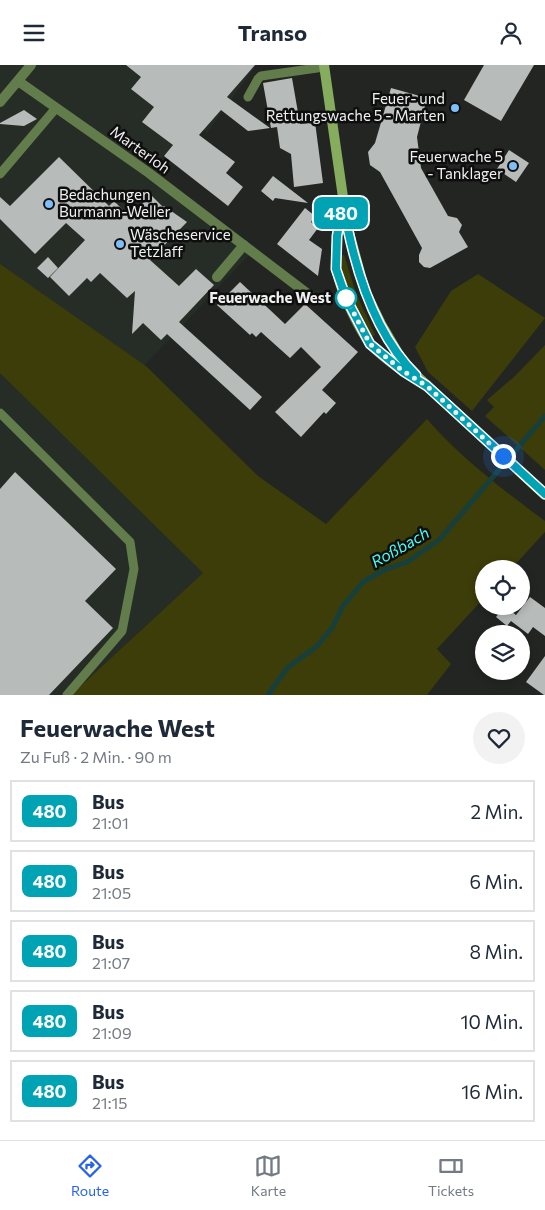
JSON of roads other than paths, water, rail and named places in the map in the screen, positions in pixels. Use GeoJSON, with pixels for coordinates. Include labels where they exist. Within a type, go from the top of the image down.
{"type":"FeatureCollection","features":[{"type":"Feature","properties":{"kind":"main road"},"geometry":{"type":"LineString","coordinates":[[324,66],[343,203],[358,270],[381,325],[405,365],[545,495]]}},
{"type":"Feature","properties":{"kind":"street"},"geometry":{"type":"LineString","coordinates":[[0,102],[31,65]]}},
{"type":"Feature","properties":{"kind":"street","name":"Marterloh"},"geometry":{"type":"LineString","coordinates":[[18,81],[149,173],[313,298]]}},
{"type":"Feature","properties":{"kind":"street"},"geometry":{"type":"LineString","coordinates":[[217,277],[244,245]]}},
{"type":"Feature","properties":{"kind":"lane"},"geometry":{"type":"LineString","coordinates":[[248,97],[261,76],[324,66]]}},
{"type":"Feature","properties":{"kind":"lane"},"geometry":{"type":"LineString","coordinates":[[0,174],[56,108]]}},
{"type":"Feature","properties":{"kind":"lane"},"geometry":{"type":"LineString","coordinates":[[343,203],[337,236],[336,269],[346,298],[370,344],[403,371],[427,386]]}},
{"type":"Feature","properties":{"kind":"lane"},"geometry":{"type":"LineString","coordinates":[[0,413],[130,542],[134,569],[122,631],[67,695]]}},
{"type":"Feature","properties":{"kind":"waterway","name":"Roßbach"},"geometry":{"type":"LineString","coordinates":[[268,695],[287,668],[317,646],[332,628],[343,606],[363,582],[384,570],[407,562],[439,540],[545,416]]}},
{"type":"Feature","properties":{"kind":"place","name":"Feuer- und Rettungswache 5 - Marten"},"geometry":{"type":"Point","coordinates":[455,108]}},
{"type":"Feature","properties":{"kind":"place","name":"Feuerwache 5 - Tanklager"},"geometry":{"type":"Point","coordinates":[513,166]}},
{"type":"Feature","properties":{"kind":"place","name":"Bedachungen Burmann-Weller"},"geometry":{"type":"Point","coordinates":[49,204]}},
{"type":"Feature","properties":{"kind":"place","name":"Wäscheservice Tetzlaff"},"geometry":{"type":"Point","coordinates":[120,244]}},
{"type":"Feature","properties":{"kind":"place","name":"Feuerwache West"},"geometry":{"type":"Point","coordinates":[346,298]}}]}
